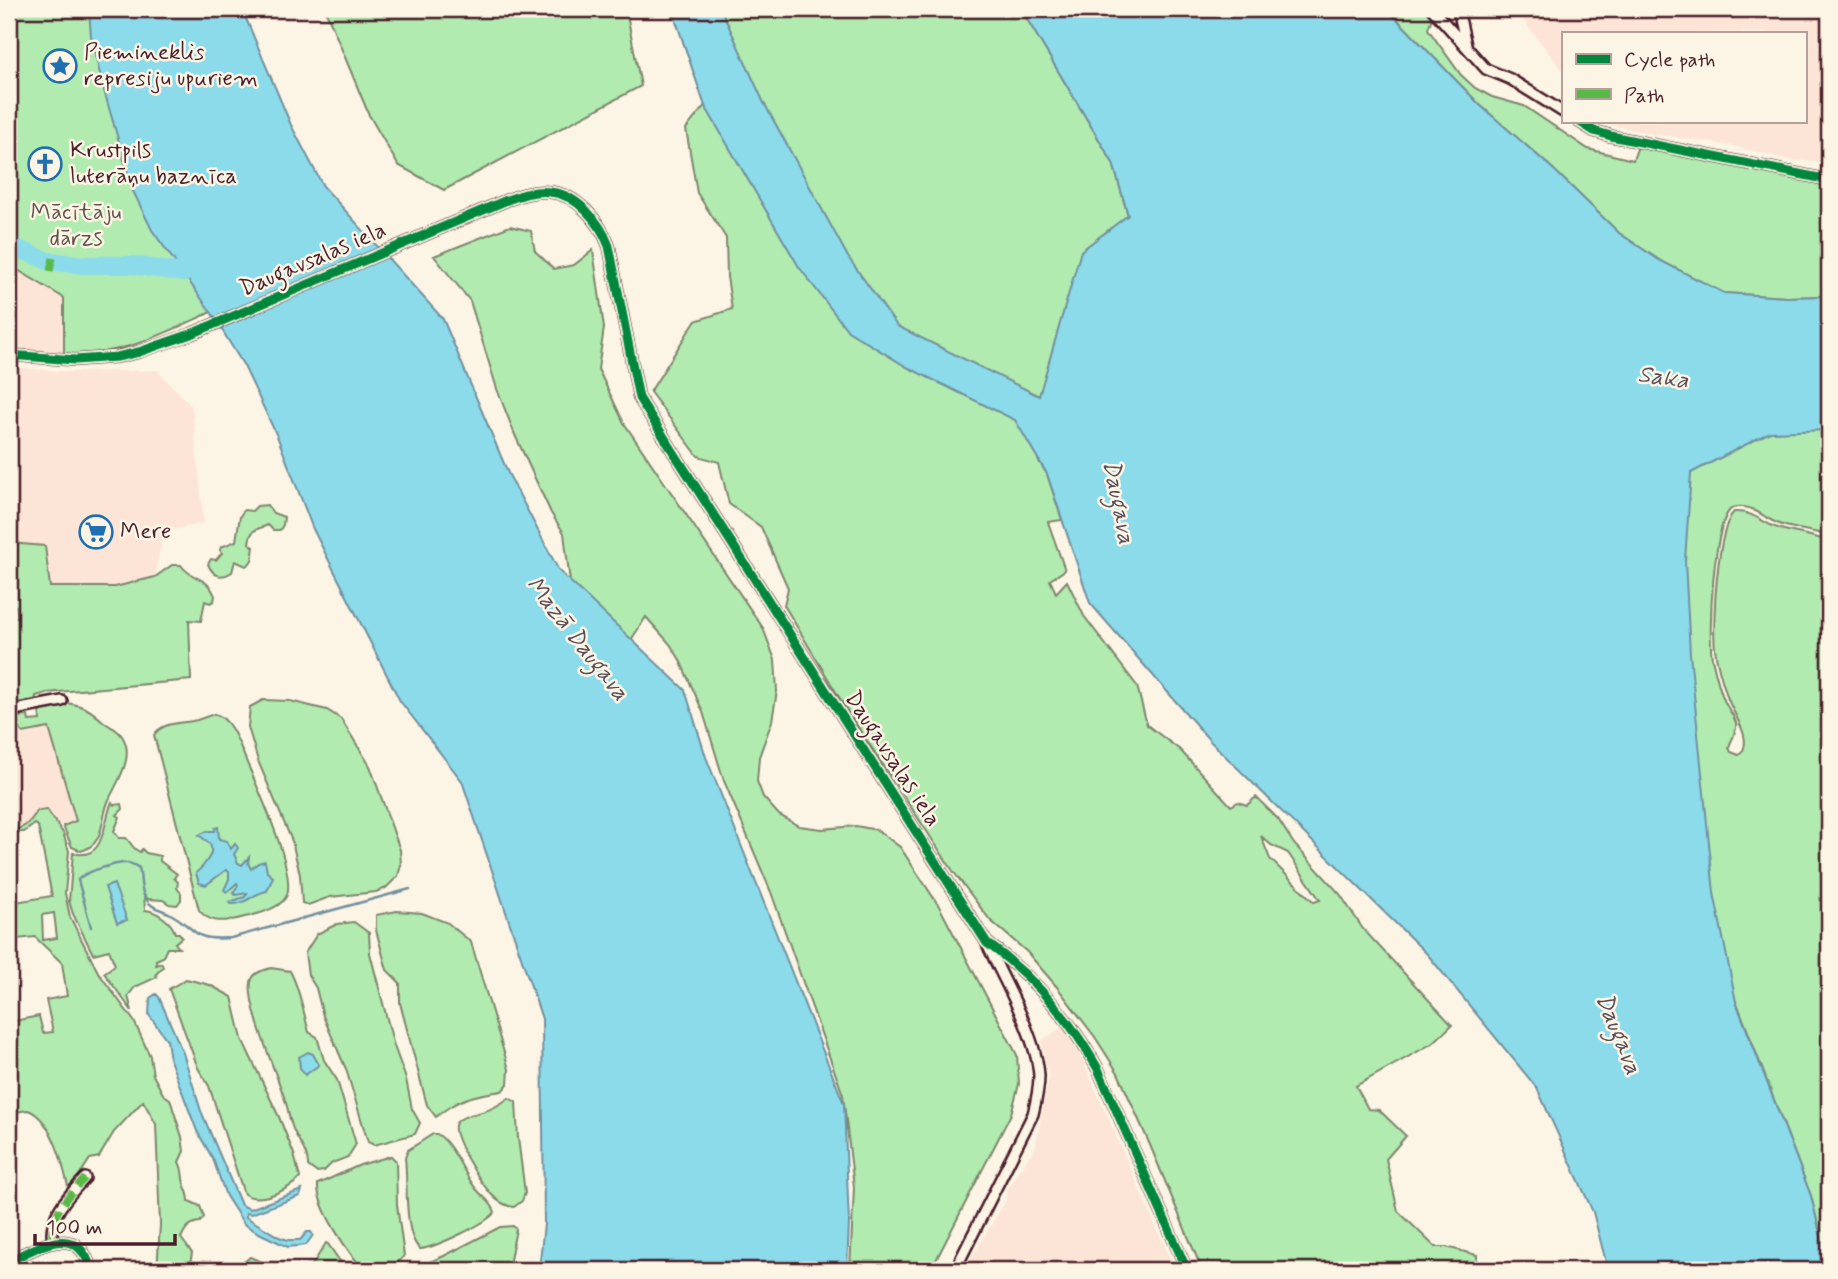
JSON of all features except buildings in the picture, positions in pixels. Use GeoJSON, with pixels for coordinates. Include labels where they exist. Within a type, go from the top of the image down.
{"type":"FeatureCollection","features":[{"type":"Feature","properties":{"kind":"street"},"geometry":{"type":"LineString","coordinates":[[1432,9],[1486,69],[1510,79],[1562,111]]}},
{"type":"Feature","properties":{"kind":"street"},"geometry":{"type":"LineString","coordinates":[[1458,9],[1466,45]]}},
{"type":"Feature","properties":{"kind":"street"},"geometry":{"type":"LineString","coordinates":[[1580,122],[1594,131],[1611,136],[1829,180]]}},
{"type":"Feature","properties":{"kind":"street","name":"Daugavsalas iela"},"geometry":{"type":"LineString","coordinates":[[9,355],[75,360],[117,358],[191,334],[451,222],[522,195],[549,191],[566,196],[580,206],[604,232],[609,246],[639,398],[987,943],[1036,1055],[1038,1095],[1033,1114],[955,1270]]}},
{"type":"Feature","properties":{"kind":"street"},"geometry":{"type":"LineString","coordinates":[[9,710],[62,701]]}},
{"type":"Feature","properties":{"kind":"street","name":"Daugavsalas iela"},"geometry":{"type":"LineString","coordinates":[[987,943],[1007,957],[1036,985],[1083,1044],[1098,1069],[1187,1270]]}},
{"type":"Feature","properties":{"kind":"street"},"geometry":{"type":"LineString","coordinates":[[53,1242],[52,1228],[59,1211],[85,1178]]}},
{"type":"Feature","properties":{"kind":"street"},"geometry":{"type":"LineString","coordinates":[[9,1261],[53,1242],[69,1241],[88,1259],[91,1270]]}},
{"type":"Feature","properties":{"kind":"shaded area"},"geometry":{"type":"Polygon","coordinates":[[[1510,9],[1829,9],[1829,162],[1789,160],[1733,146],[1649,133],[1607,122],[1806,122],[1806,32],[1562,32],[1562,70],[1522,19],[1510,9]]]}},
{"type":"Feature","properties":{"kind":"shaded area"},"geometry":{"type":"Polygon","coordinates":[[[9,268],[16,269],[64,298],[64,354],[9,351],[9,268]]]}},
{"type":"Feature","properties":{"kind":"shaded area"},"geometry":{"type":"Polygon","coordinates":[[[9,367],[73,372],[157,370],[192,407],[204,523],[163,532],[155,577],[115,587],[50,587],[19,545],[9,543],[9,367]]]}},
{"type":"Feature","properties":{"kind":"shaded area"},"geometry":{"type":"Polygon","coordinates":[[[16,725],[23,733],[49,728],[76,821],[39,830],[35,824],[24,832],[9,832],[9,726],[16,725]]]}},
{"type":"Feature","properties":{"kind":"shaded area"},"geometry":{"type":"Polygon","coordinates":[[[1064,1026],[1084,1063],[1175,1270],[964,1270],[1006,1200],[1006,1190],[1035,1148],[1049,1078],[1041,1041],[1064,1026]]]}},
{"type":"Feature","properties":{"kind":"green space","name":"Mācītāju dārzs"},"geometry":{"type":"Polygon","coordinates":[[[9,9],[117,9],[213,273],[211,312],[140,343],[103,352],[64,354],[64,298],[16,269],[9,268],[9,9]]]}},
{"type":"Feature","properties":{"kind":"green space"},"geometry":{"type":"Polygon","coordinates":[[[325,9],[626,9],[641,86],[444,190],[398,165],[369,115],[325,9]]]}},
{"type":"Feature","properties":{"kind":"green space"},"geometry":{"type":"Polygon","coordinates":[[[672,9],[1021,9],[1113,163],[1128,216],[1081,251],[1038,460],[1047,474],[1062,520],[1048,522],[1065,570],[1050,580],[1056,593],[1067,581],[1084,616],[1137,686],[1147,725],[1180,750],[1231,806],[1238,802],[1247,805],[1256,797],[1278,819],[1294,844],[1340,894],[1363,929],[1452,1025],[1433,1043],[1356,1086],[1368,1109],[1379,1110],[1406,1136],[1386,1159],[1398,1211],[1435,1247],[1477,1255],[1477,1266],[1547,1270],[1202,1270],[1118,1073],[1057,987],[1027,952],[990,920],[953,871],[848,712],[784,605],[788,588],[761,527],[729,504],[719,462],[698,456],[650,392],[695,321],[732,309],[727,277],[726,238],[697,193],[686,129],[705,105],[672,9]],[[1261,836],[1270,859],[1314,902],[1320,900],[1288,853],[1271,845],[1261,836]]]}},
{"type":"Feature","properties":{"kind":"green space"},"geometry":{"type":"Polygon","coordinates":[[[1387,9],[1427,9],[1433,15],[1428,29],[1461,75],[1475,88],[1492,97],[1524,106],[1588,149],[1633,160],[1638,146],[1763,172],[1829,180],[1829,296],[1786,297],[1723,293],[1659,260],[1619,233],[1552,168],[1481,106],[1387,9]]]}},
{"type":"Feature","properties":{"kind":"green space"},"geometry":{"type":"Polygon","coordinates":[[[510,226],[531,231],[535,251],[554,269],[574,265],[593,250],[604,328],[598,369],[624,423],[763,628],[775,660],[777,691],[772,721],[759,757],[757,781],[763,797],[779,815],[799,826],[822,829],[856,826],[877,830],[900,847],[939,906],[1017,1055],[1019,1084],[1011,1114],[931,1270],[850,1270],[854,1187],[843,1095],[771,892],[724,781],[703,712],[679,658],[646,617],[631,640],[570,582],[564,533],[551,513],[515,435],[497,389],[470,301],[434,256],[510,226]]]}},
{"type":"Feature","properties":{"kind":"green space"},"geometry":{"type":"Polygon","coordinates":[[[1829,343],[1829,536],[1783,525],[1745,507],[1733,508],[1726,516],[1717,553],[1711,646],[1724,700],[1736,723],[1729,748],[1731,752],[1739,755],[1744,749],[1744,734],[1729,703],[1714,637],[1717,577],[1728,521],[1734,512],[1746,513],[1770,525],[1829,542],[1829,1270],[1811,1196],[1737,1003],[1519,629],[1829,343]]]}},
{"type":"Feature","properties":{"kind":"green space"},"geometry":{"type":"Polygon","coordinates":[[[267,505],[273,513],[284,517],[280,530],[273,530],[268,525],[255,530],[249,543],[254,547],[251,562],[246,566],[235,561],[232,572],[221,576],[215,574],[208,564],[222,553],[221,547],[236,541],[240,516],[244,510],[252,511],[257,506],[267,505]]]}},
{"type":"Feature","properties":{"kind":"green space"},"geometry":{"type":"Polygon","coordinates":[[[9,543],[45,546],[50,587],[115,587],[155,577],[172,565],[181,565],[190,574],[204,581],[215,596],[210,603],[205,601],[201,621],[189,620],[191,680],[47,693],[36,696],[35,701],[9,708],[9,618],[17,617],[16,606],[9,607],[9,543]]]}},
{"type":"Feature","properties":{"kind":"green space"},"geometry":{"type":"Polygon","coordinates":[[[263,700],[290,701],[327,710],[341,719],[370,766],[400,850],[401,865],[398,876],[386,888],[376,892],[330,897],[308,905],[302,903],[300,875],[292,841],[258,761],[248,727],[250,707],[263,700]]]}},
{"type":"Feature","properties":{"kind":"green space"},"geometry":{"type":"Polygon","coordinates":[[[63,703],[86,708],[116,730],[126,744],[127,752],[98,838],[89,848],[81,851],[72,847],[63,826],[76,821],[49,728],[23,733],[16,725],[9,726],[9,713],[16,717],[28,716],[29,721],[40,720],[39,708],[63,703]]]}},
{"type":"Feature","properties":{"kind":"green space"},"geometry":{"type":"Polygon","coordinates":[[[214,714],[226,721],[239,743],[282,852],[288,886],[286,897],[277,906],[226,921],[211,919],[199,910],[154,735],[162,727],[214,714]]]}},
{"type":"Feature","properties":{"kind":"green space"},"geometry":{"type":"Polygon","coordinates":[[[112,802],[114,805],[122,804],[123,809],[117,815],[120,817],[114,831],[119,838],[126,838],[140,852],[142,849],[146,853],[160,856],[160,861],[177,874],[174,878],[181,893],[181,900],[177,905],[148,899],[144,895],[145,910],[163,918],[175,933],[182,937],[175,943],[179,948],[167,948],[163,957],[156,960],[156,965],[161,963],[163,967],[156,974],[157,977],[135,987],[128,996],[132,1011],[104,973],[115,965],[109,950],[93,954],[69,901],[73,853],[92,852],[97,846],[102,838],[112,802]]]}},
{"type":"Feature","properties":{"kind":"green space"},"geometry":{"type":"Polygon","coordinates":[[[47,810],[63,833],[69,851],[65,893],[70,917],[98,972],[134,1021],[150,1056],[153,1075],[163,1094],[170,1099],[182,1137],[184,1151],[179,1162],[189,1201],[200,1206],[204,1217],[200,1222],[188,1227],[181,1238],[192,1253],[189,1270],[157,1270],[160,1225],[156,1124],[143,1101],[114,1132],[99,1157],[90,1159],[69,1191],[56,1145],[44,1123],[28,1110],[9,1113],[9,1022],[39,1016],[43,1033],[53,1032],[46,1000],[67,996],[62,963],[35,937],[9,940],[9,903],[52,896],[38,826],[35,824],[24,832],[9,832],[26,825],[37,811],[47,810]],[[54,913],[42,915],[43,940],[57,938],[54,913]]]}},
{"type":"Feature","properties":{"kind":"green space"},"geometry":{"type":"Polygon","coordinates":[[[397,911],[422,913],[448,923],[471,942],[509,1069],[508,1084],[502,1091],[467,1098],[436,1117],[427,1105],[400,1003],[400,983],[387,970],[376,930],[376,915],[397,911]]]}},
{"type":"Feature","properties":{"kind":"green space"},"geometry":{"type":"Polygon","coordinates":[[[354,922],[369,933],[370,953],[394,1046],[406,1079],[412,1109],[420,1123],[415,1134],[374,1145],[368,1142],[346,1069],[323,1016],[316,988],[308,975],[305,953],[317,934],[337,924],[354,922]]]}},
{"type":"Feature","properties":{"kind":"green space"},"geometry":{"type":"Polygon","coordinates":[[[271,968],[290,971],[309,1032],[317,1037],[324,1060],[337,1080],[356,1144],[348,1157],[332,1163],[324,1171],[316,1172],[308,1166],[292,1126],[252,1003],[253,977],[271,968]]]}},
{"type":"Feature","properties":{"kind":"green space"},"geometry":{"type":"Polygon","coordinates":[[[186,979],[210,985],[232,997],[242,1039],[294,1154],[300,1178],[281,1191],[258,1197],[244,1194],[209,1086],[198,1068],[169,989],[186,979]]]}},
{"type":"Feature","properties":{"kind":"green space"},"geometry":{"type":"Polygon","coordinates":[[[509,1098],[516,1102],[525,1193],[522,1201],[514,1207],[493,1197],[461,1148],[455,1129],[456,1123],[462,1118],[485,1111],[509,1098]]]}},
{"type":"Feature","properties":{"kind":"green space"},"geometry":{"type":"Polygon","coordinates":[[[433,1134],[443,1138],[448,1144],[472,1184],[490,1202],[495,1212],[460,1234],[420,1249],[411,1232],[409,1220],[405,1158],[408,1150],[433,1134]]]}},
{"type":"Feature","properties":{"kind":"green space"},"geometry":{"type":"Polygon","coordinates":[[[391,1156],[396,1161],[397,1205],[404,1256],[386,1268],[365,1270],[328,1217],[322,1205],[318,1184],[360,1165],[391,1156]]]}},
{"type":"Feature","properties":{"kind":"green space"},"geometry":{"type":"Polygon","coordinates":[[[513,1226],[516,1229],[508,1270],[410,1270],[500,1227],[513,1226]]]}},
{"type":"Feature","properties":{"kind":"green space"},"geometry":{"type":"Polygon","coordinates":[[[326,1243],[328,1244],[346,1270],[309,1270],[326,1243]]]}},
{"type":"Feature","properties":{"kind":"green space"},"geometry":{"type":"Polygon","coordinates":[[[250,1257],[260,1261],[271,1270],[240,1270],[250,1257]]]}},
{"type":"Feature","properties":{"kind":"water","name":"Mazā Daugava"},"geometry":{"type":"Polygon","coordinates":[[[89,9],[242,9],[291,125],[323,186],[443,319],[508,473],[559,571],[685,690],[706,757],[844,1104],[849,1222],[847,1270],[539,1270],[544,1224],[542,1019],[462,781],[400,701],[313,529],[277,436],[244,366],[211,312],[152,230],[133,191],[103,87],[91,36],[89,9]]]}},
{"type":"Feature","properties":{"kind":"water"},"geometry":{"type":"Polygon","coordinates":[[[672,9],[721,9],[763,101],[848,257],[897,326],[1039,396],[1081,251],[1128,215],[1113,163],[1021,9],[1387,9],[1481,106],[1552,168],[1619,233],[1659,260],[1724,293],[1786,297],[1829,296],[1829,430],[1770,432],[1691,473],[1685,561],[1690,654],[1714,893],[1736,1002],[1811,1196],[1829,1270],[1608,1270],[1593,1212],[1537,1088],[1428,955],[1211,742],[1090,603],[1047,474],[1015,420],[907,367],[848,331],[799,267],[705,106],[672,9]]]}},
{"type":"Feature","properties":{"kind":"water"},"geometry":{"type":"Polygon","coordinates":[[[218,827],[219,839],[227,841],[231,849],[235,844],[238,848],[234,854],[238,863],[242,865],[249,857],[251,869],[265,861],[267,872],[273,877],[267,891],[241,903],[231,904],[229,902],[245,897],[247,893],[233,893],[237,883],[227,892],[224,890],[229,879],[229,872],[226,870],[206,885],[199,883],[196,873],[208,860],[211,847],[199,835],[215,831],[218,827]]]}},
{"type":"Feature","properties":{"kind":"water"},"geometry":{"type":"Polygon","coordinates":[[[114,884],[127,920],[117,923],[105,887],[114,884]]]}},
{"type":"Feature","properties":{"kind":"water"},"geometry":{"type":"Polygon","coordinates":[[[156,994],[183,1053],[201,1111],[241,1205],[250,1209],[302,1190],[300,1196],[251,1214],[246,1213],[246,1217],[288,1240],[300,1240],[307,1232],[311,1232],[313,1235],[306,1245],[288,1247],[257,1232],[244,1224],[226,1196],[170,1060],[167,1040],[149,1015],[150,998],[156,994]]]}},
{"type":"Feature","properties":{"kind":"water"},"geometry":{"type":"Polygon","coordinates":[[[308,1052],[313,1054],[319,1065],[305,1075],[300,1068],[299,1057],[308,1052]]]}},
{"type":"Feature","properties":{"kind":"waterway"},"geometry":{"type":"LineString","coordinates":[[9,245],[48,261],[84,265],[132,265],[184,273],[207,265]]}},
{"type":"Feature","properties":{"kind":"waterway"},"geometry":{"type":"LineString","coordinates":[[91,927],[78,880],[93,871],[123,863],[139,868],[142,891],[150,904],[208,938],[231,938],[410,889]]}},
{"type":"Feature","properties":{"kind":"marked path"},"geometry":{"type":"LineString","coordinates":[[50,271],[53,258]]}},
{"type":"Feature","properties":{"kind":"marked path"},"geometry":{"type":"LineString","coordinates":[[53,1242],[56,1215],[85,1178]]}},
{"type":"Feature","properties":{"kind":"cycle path"},"geometry":{"type":"LineString","coordinates":[[1580,122],[1594,131],[1611,136],[1829,180]]}},
{"type":"Feature","properties":{"kind":"cycle path"},"geometry":{"type":"LineString","coordinates":[[9,355],[75,360],[117,357],[139,352],[191,334],[518,196],[533,192],[550,192],[560,194],[578,204],[600,228],[609,246],[639,398],[987,943],[1035,984],[1063,1016],[1087,1051],[1098,1069],[1187,1270]]}},
{"type":"Feature","properties":{"kind":"cycle path"},"geometry":{"type":"LineString","coordinates":[[9,1261],[45,1245],[67,1242],[77,1246],[85,1255],[91,1270]]}},
{"type":"Feature","properties":{"kind":"place","name":"Piemineklis represiju upuriem"},"geometry":{"type":"Point","coordinates":[60,66]}},
{"type":"Feature","properties":{"kind":"place","name":"Krustpils luterāņu baznīca"},"geometry":{"type":"Point","coordinates":[45,164]}},
{"type":"Feature","properties":{"kind":"place","name":"Mere"},"geometry":{"type":"Point","coordinates":[96,532]}},
{"type":"Feature","properties":{"kind":"water label","name":"Saka"},"geometry":{"type":"Point","coordinates":[1663,378]}},
{"type":"Feature","properties":{"kind":"water label","name":"Daugava"},"geometry":{"type":"Point","coordinates":[1118,502]}},
{"type":"Feature","properties":{"kind":"water label","name":"Daugava"},"geometry":{"type":"Point","coordinates":[1618,1034]}}]}
